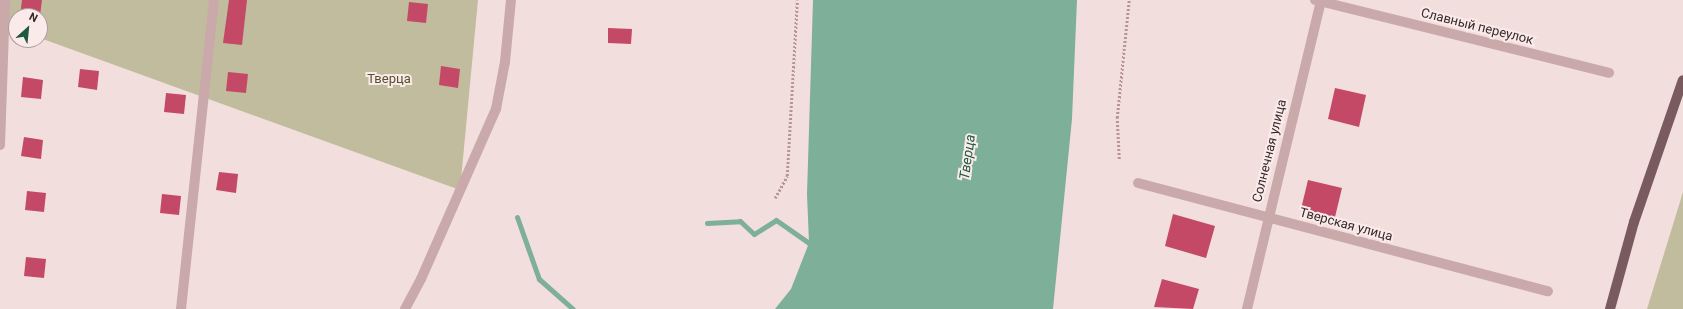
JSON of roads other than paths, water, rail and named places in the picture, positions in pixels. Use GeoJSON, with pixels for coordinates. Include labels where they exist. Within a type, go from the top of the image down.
{"type":"FeatureCollection","features":[{"type":"Feature","properties":{"kind":"main road"},"geometry":{"type":"LineString","coordinates":[[1610,309],[1634,222],[1683,80]]}},
{"type":"Feature","properties":{"kind":"street"},"geometry":{"type":"LineString","coordinates":[[0,145],[5,0]]}},
{"type":"Feature","properties":{"kind":"street"},"geometry":{"type":"LineString","coordinates":[[181,309],[214,0]]}},
{"type":"Feature","properties":{"kind":"street"},"geometry":{"type":"LineString","coordinates":[[405,309],[421,279],[496,110],[505,62],[511,0]]}},
{"type":"Feature","properties":{"kind":"street","name":"Славный переулок"},"geometry":{"type":"LineString","coordinates":[[1319,0],[1609,73]]}},
{"type":"Feature","properties":{"kind":"street","name":"Солнечная улица"},"geometry":{"type":"LineString","coordinates":[[1247,309],[1267,217],[1319,0]]}},
{"type":"Feature","properties":{"kind":"street","name":"Тверская улица"},"geometry":{"type":"LineString","coordinates":[[1138,183],[1548,291]]}},
{"type":"Feature","properties":{"kind":"water","name":"Тверца"},"geometry":{"type":"Polygon","coordinates":[[[813,0],[1077,0],[1072,119],[1053,309],[775,309],[791,289],[809,243],[807,194],[813,0]]]}},
{"type":"Feature","properties":{"kind":"waterway"},"geometry":{"type":"LineString","coordinates":[[517,217],[539,279],[573,309]]}},
{"type":"Feature","properties":{"kind":"waterway"},"geometry":{"type":"LineString","coordinates":[[707,223],[740,221],[754,234],[776,220],[809,243],[816,244]]}}]}
